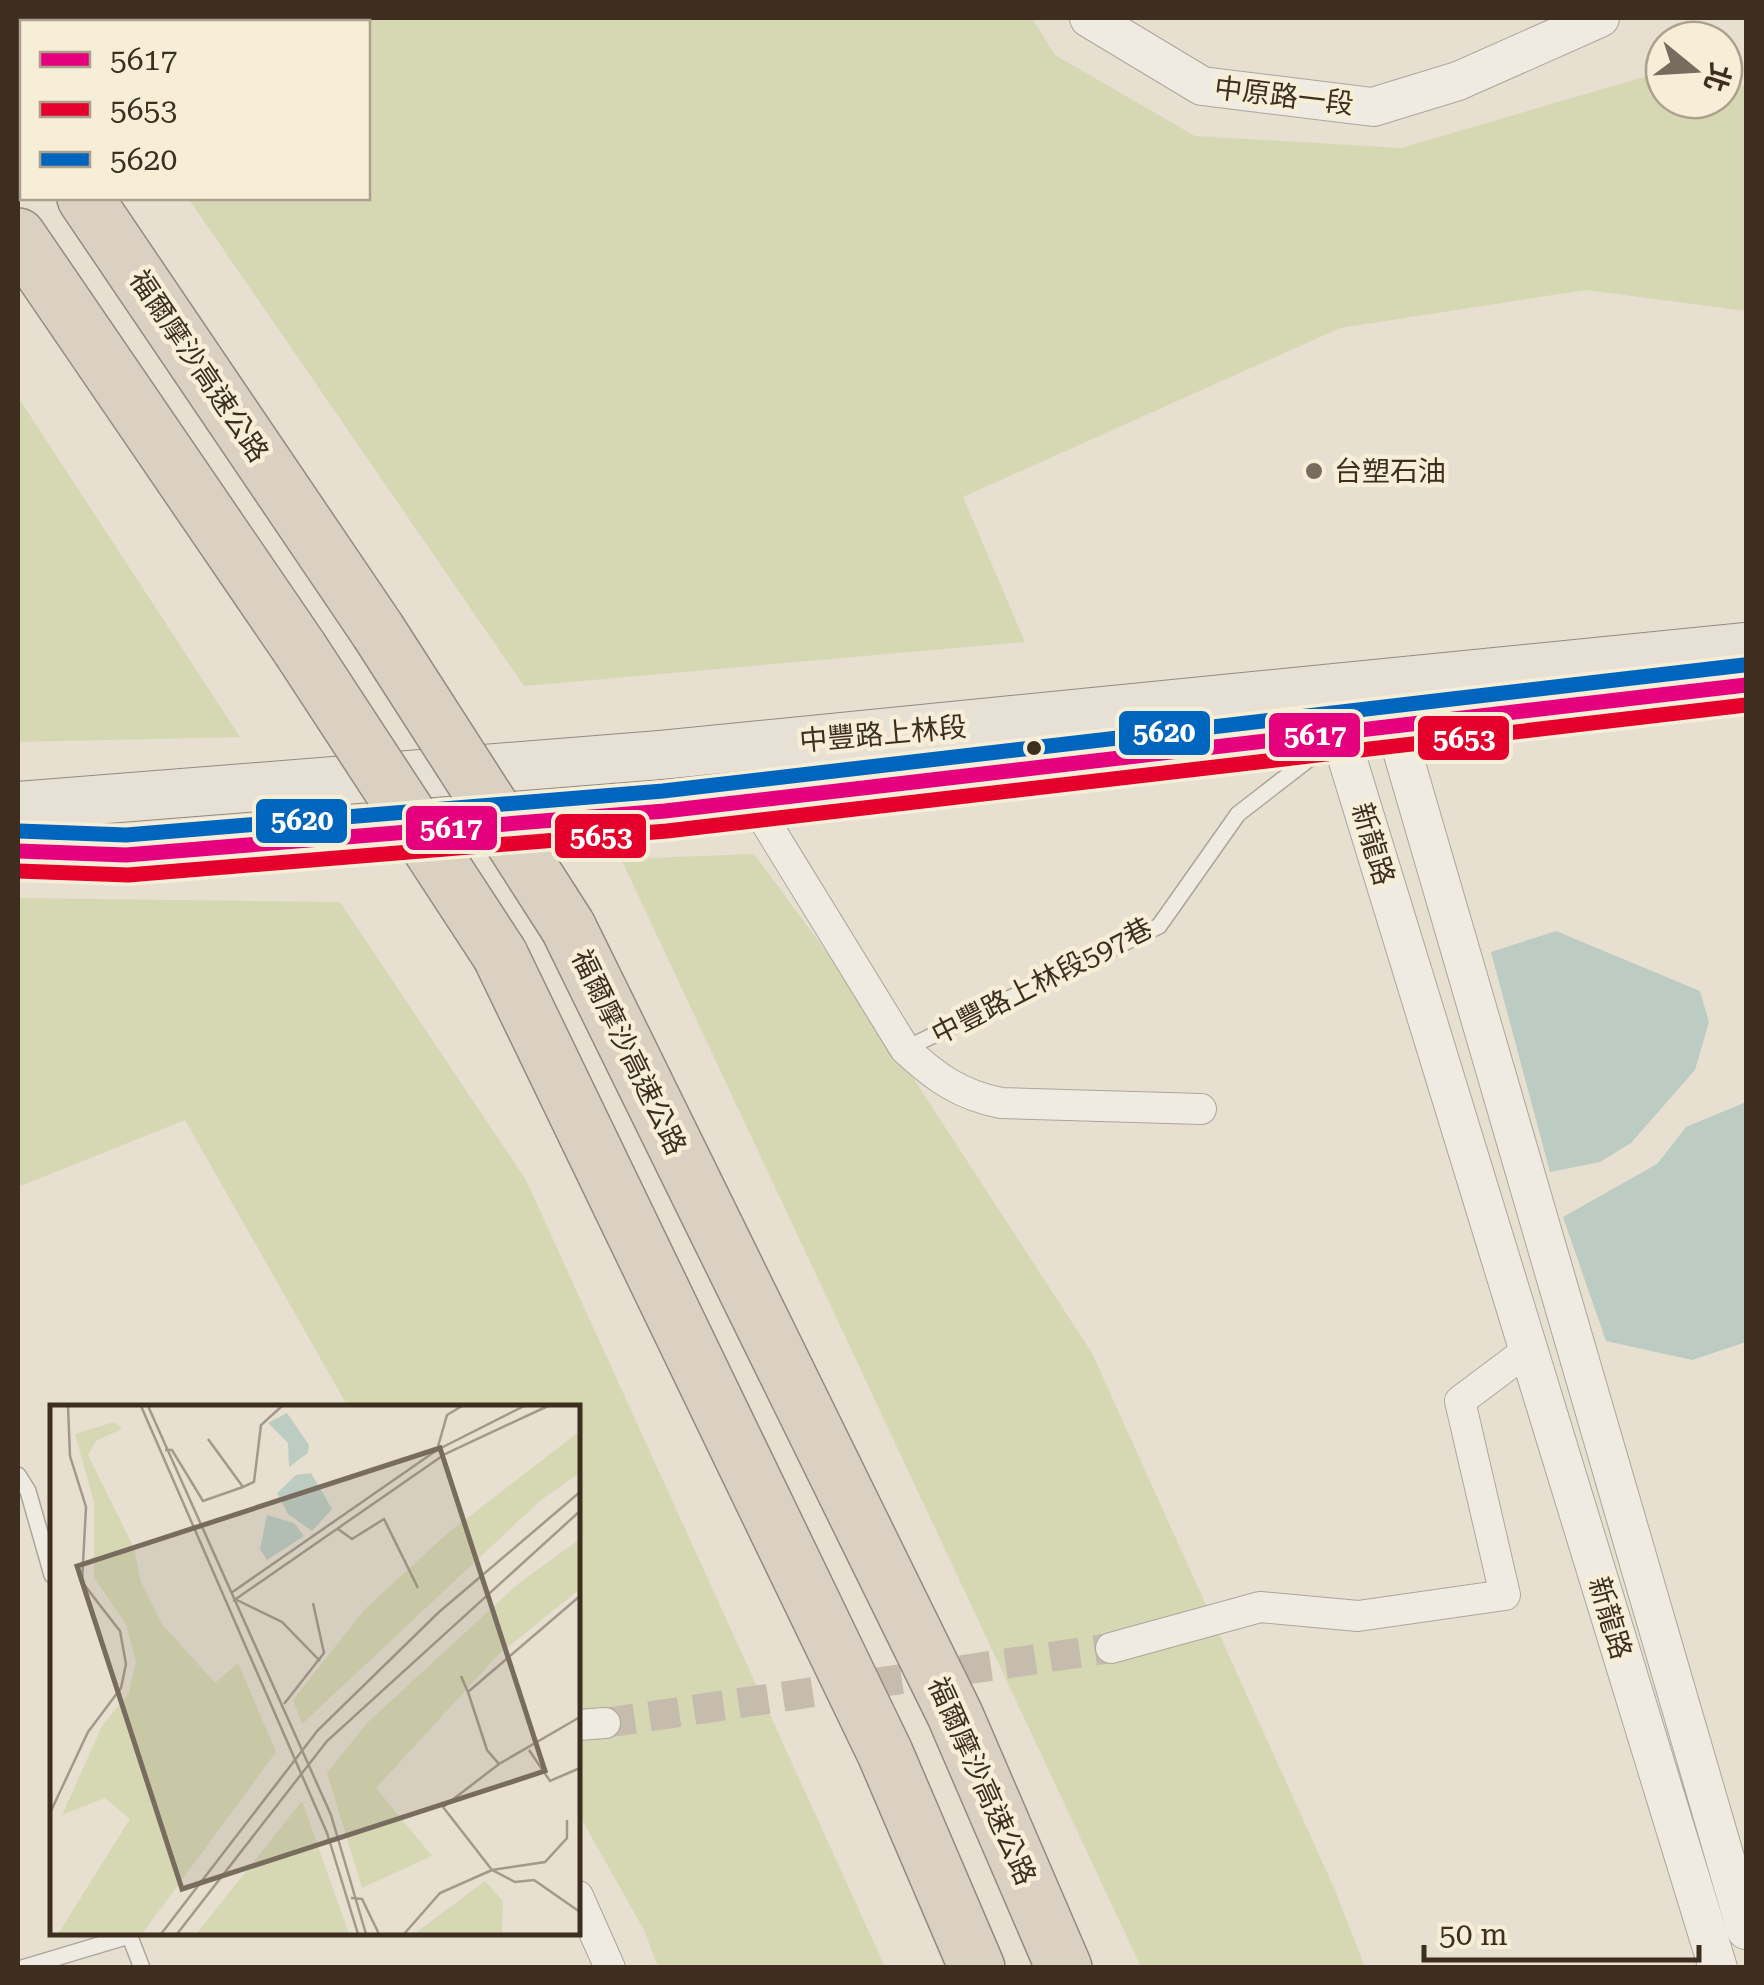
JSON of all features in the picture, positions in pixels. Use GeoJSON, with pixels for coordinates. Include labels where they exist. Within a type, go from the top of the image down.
{"type":"FeatureCollection","features":[{"type":"Feature","properties":{"kind":"highway","name":"福爾摩沙高速公路"},"geometry":{"type":"LineString","coordinates":[[86,200],[378,631],[568,928],[955,1715],[1064,1968]]}},
{"type":"Feature","properties":{"kind":"highway"},"geometry":{"type":"LineString","coordinates":[[18,236],[300,650],[500,955],[885,1753],[977,1968]]}},
{"type":"Feature","properties":{"kind":"main road","name":"中豐路上林段"},"geometry":{"type":"LineString","coordinates":[[18,852],[126,855],[646,813],[1342,713],[1746,647]]}},
{"type":"Feature","properties":{"kind":"main road","name":"中豐路上林段"},"geometry":{"type":"LineString","coordinates":[[18,806],[620,759],[1342,713],[1394,723],[1746,685]]}},
{"type":"Feature","properties":{"kind":"street","name":"中原路一段"},"geometry":{"type":"LineString","coordinates":[[1089,18],[1202,86],[1373,107],[1458,81],[1600,18]]}},
{"type":"Feature","properties":{"kind":"street","name":"新龍路"},"geometry":{"type":"LineString","coordinates":[[1342,713],[1528,1350],[1718,1968]]}},
{"type":"Feature","properties":{"kind":"street","name":"新龍路"},"geometry":{"type":"LineString","coordinates":[[1394,723],[1746,1930]]}},
{"type":"Feature","properties":{"kind":"street"},"geometry":{"type":"LineString","coordinates":[[752,800],[904,1050],[938,1080],[972,1097],[1001,1103],[1201,1109]]}},
{"type":"Feature","properties":{"kind":"street"},"geometry":{"type":"LineString","coordinates":[[1111,1648],[1260,1607],[1358,1616],[1505,1595],[1460,1401],[1528,1350]]}},
{"type":"Feature","properties":{"kind":"street"},"geometry":{"type":"LineString","coordinates":[[580,1900],[610,1968]]}},
{"type":"Feature","properties":{"kind":"lane","name":"中豐路上林段597巷"},"geometry":{"type":"LineString","coordinates":[[904,1050],[1159,926],[1238,814],[1342,713]]}},
{"type":"Feature","properties":{"kind":"lane"},"geometry":{"type":"LineString","coordinates":[[18,1475],[28,1492],[50,1568]]}},
{"type":"Feature","properties":{"kind":"lane"},"geometry":{"type":"LineString","coordinates":[[22,1968],[126,1935]]}},
{"type":"Feature","properties":{"kind":"lane"},"geometry":{"type":"LineString","coordinates":[[129,1935],[142,1968]]}},
{"type":"Feature","properties":{"kind":"green space"},"geometry":{"type":"Polygon","coordinates":[[[57,18],[1032,18],[1055,55],[1195,136],[1401,148],[1644,77],[1644,120],[1744,120],[1744,86],[1746,311],[1586,290],[1340,328],[963,497],[1025,642],[524,686],[189,200],[370,200],[370,20],[57,18]]]}},
{"type":"Feature","properties":{"kind":"green space"},"geometry":{"type":"Polygon","coordinates":[[[18,397],[240,737],[241,737],[18,742],[18,397]]]}},
{"type":"Feature","properties":{"kind":"green space"},"geometry":{"type":"Polygon","coordinates":[[[754,854],[867,1007],[1092,1353],[1335,1890],[1365,1967],[1141,1967],[621,859],[754,854]]]}},
{"type":"Feature","properties":{"kind":"green space"},"geometry":{"type":"Polygon","coordinates":[[[18,898],[340,902],[526,1180],[885,1967],[658,1967],[644,1930],[580,1817],[580,1405],[347,1405],[185,1120],[18,1187],[18,898]]]}},
{"type":"Feature","properties":{"kind":"shaded area"},"geometry":{"type":"Polygon","coordinates":[[[1556,931],[1700,991],[1709,1022],[1695,1070],[1631,1143],[1600,1162],[1550,1172],[1491,952],[1556,931]]]}},
{"type":"Feature","properties":{"kind":"shaded area"},"geometry":{"type":"Polygon","coordinates":[[[1746,1102],[1746,1342],[1692,1360],[1606,1341],[1563,1217],[1657,1164],[1686,1127],[1746,1102]]]}},
{"type":"Feature","properties":{"kind":"tunnel"},"geometry":{"type":"LineString","coordinates":[[605,1723],[1111,1648]]}},
{"type":"Feature","properties":{"kind":"transit line","name":"5620"},"geometry":{"type":"LineString","coordinates":[[19,831],[126,835],[663,791],[1744,665]]}},
{"type":"Feature","properties":{"kind":"transit line","name":"5617"},"geometry":{"type":"LineString","coordinates":[[18,851],[126,855],[665,811],[1746,685]]}},
{"type":"Feature","properties":{"kind":"transit line","name":"5653"},"geometry":{"type":"LineString","coordinates":[[18,871],[128,875],[667,831],[1746,705]]}},
{"type":"Feature","properties":{"kind":"place","name":"台塑石油"},"geometry":{"type":"Point","coordinates":[1314,471]}}]}
